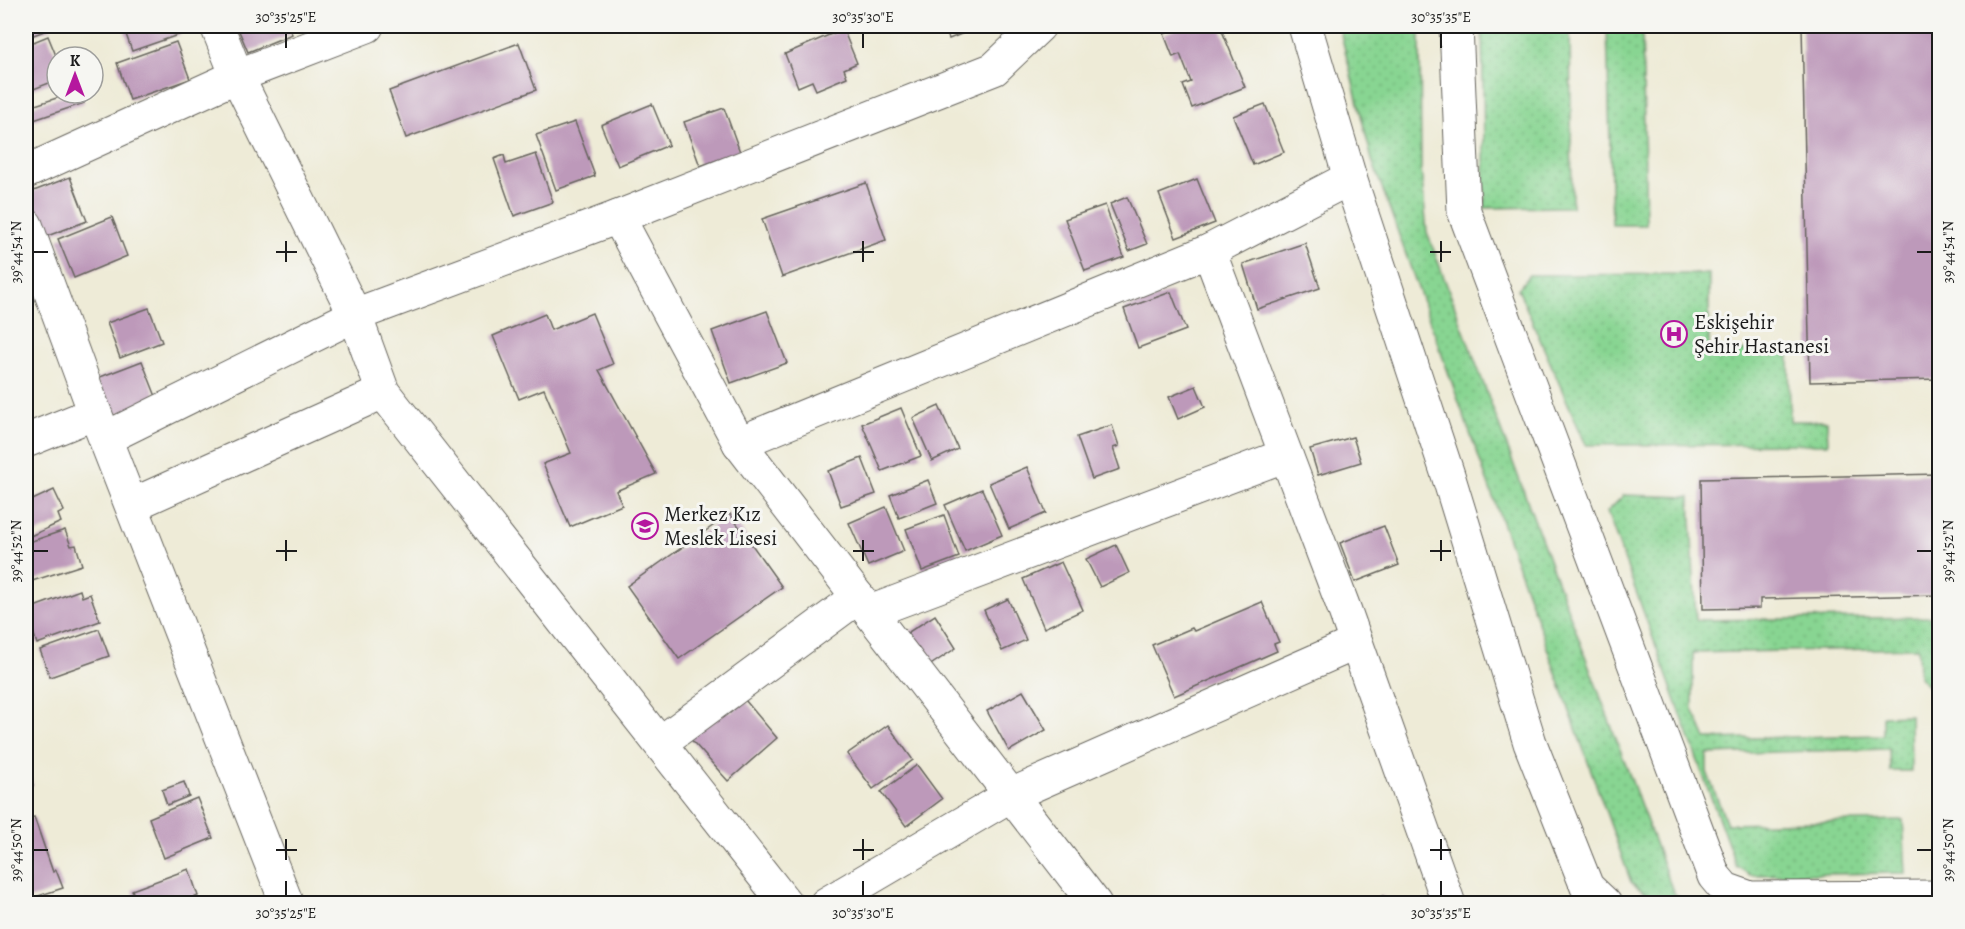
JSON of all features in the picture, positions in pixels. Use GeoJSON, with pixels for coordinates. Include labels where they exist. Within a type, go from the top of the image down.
{"type":"FeatureCollection","features":[{"type":"Feature","properties":{"kind":"street"},"geometry":{"type":"LineString","coordinates":[[217,26],[237,76],[355,315],[383,392],[786,903]]}},
{"type":"Feature","properties":{"kind":"street"},"geometry":{"type":"LineString","coordinates":[[26,172],[237,76],[366,26]]}},
{"type":"Feature","properties":{"kind":"street"},"geometry":{"type":"LineString","coordinates":[[26,441],[100,425],[355,315],[618,217],[994,69],[1039,26]]}},
{"type":"Feature","properties":{"kind":"street"},"geometry":{"type":"LineString","coordinates":[[1305,26],[1350,178],[1448,475],[1530,743],[1587,887],[1605,903]]}},
{"type":"Feature","properties":{"kind":"street"},"geometry":{"type":"LineString","coordinates":[[1456,26],[1464,211],[1714,876],[1725,889],[1750,898],[1940,897]]}},
{"type":"Feature","properties":{"kind":"street"},"geometry":{"type":"LineString","coordinates":[[739,443],[1209,251],[1350,178]]}},
{"type":"Feature","properties":{"kind":"street"},"geometry":{"type":"LineString","coordinates":[[618,217],[739,443],[1095,903]]}},
{"type":"Feature","properties":{"kind":"street"},"geometry":{"type":"LineString","coordinates":[[26,225],[100,425],[287,903]]}},
{"type":"Feature","properties":{"kind":"street"},"geometry":{"type":"LineString","coordinates":[[1209,251],[1356,643],[1449,903]]}},
{"type":"Feature","properties":{"kind":"street"},"geometry":{"type":"LineString","coordinates":[[132,505],[383,392]]}},
{"type":"Feature","properties":{"kind":"street"},"geometry":{"type":"LineString","coordinates":[[660,743],[864,604],[1286,455]]}},
{"type":"Feature","properties":{"kind":"street"},"geometry":{"type":"LineString","coordinates":[[826,903],[1011,795],[1356,643]]}},
{"type":"Feature","properties":{"kind":"green space"},"geometry":{"type":"Polygon","coordinates":[[[1339,26],[1420,26],[1421,169],[1427,232],[1674,894],[1691,903],[1658,903],[1631,882],[1372,160],[1339,26]]]}},
{"type":"Feature","properties":{"kind":"green space"},"geometry":{"type":"Polygon","coordinates":[[[1482,26],[1570,26],[1572,207],[1485,208],[1482,26]]]}},
{"type":"Feature","properties":{"kind":"green space"},"geometry":{"type":"Polygon","coordinates":[[[1607,26],[1642,26],[1646,225],[1612,225],[1607,26]]]}},
{"type":"Feature","properties":{"kind":"green space"},"geometry":{"type":"Polygon","coordinates":[[[1709,274],[1709,351],[1789,350],[1790,421],[1827,421],[1828,444],[1586,445],[1518,289],[1529,275],[1709,274]]]}},
{"type":"Feature","properties":{"kind":"green space"},"geometry":{"type":"Polygon","coordinates":[[[1624,495],[1690,497],[1696,620],[1939,617],[1939,699],[1919,676],[1918,648],[1693,653],[1693,709],[1706,739],[1883,735],[1883,716],[1910,715],[1911,771],[1890,771],[1889,749],[1707,754],[1707,772],[1727,824],[1903,820],[1906,873],[1750,875],[1736,866],[1607,512],[1624,495]]]}},
{"type":"Feature","properties":{"kind":"building"},"geometry":{"type":"Polygon","coordinates":[[[26,26],[51,26],[52,28],[26,38],[26,26]]]}},
{"type":"Feature","properties":{"kind":"building"},"geometry":{"type":"Polygon","coordinates":[[[123,26],[179,26],[181,34],[132,51],[123,26]]]}},
{"type":"Feature","properties":{"kind":"building"},"geometry":{"type":"Polygon","coordinates":[[[237,26],[288,26],[292,34],[248,52],[237,26]]]}},
{"type":"Feature","properties":{"kind":"building"},"geometry":{"type":"Polygon","coordinates":[[[944,26],[981,26],[949,39],[944,26]]]}},
{"type":"Feature","properties":{"kind":"building"},"geometry":{"type":"Polygon","coordinates":[[[1184,26],[1220,26],[1245,87],[1192,108],[1183,85],[1191,82],[1180,54],[1173,57],[1164,34],[1184,26]]]}},
{"type":"Feature","properties":{"kind":"building"},"geometry":{"type":"Polygon","coordinates":[[[1802,26],[1940,26],[1940,379],[1810,382],[1802,26]]]}},
{"type":"Feature","properties":{"kind":"building"},"geometry":{"type":"Polygon","coordinates":[[[843,29],[857,63],[844,69],[847,77],[816,90],[812,81],[798,87],[785,54],[843,29]]]}},
{"type":"Feature","properties":{"kind":"building"},"geometry":{"type":"Polygon","coordinates":[[[48,36],[52,45],[45,45],[45,85],[26,92],[26,45],[48,36]]]}},
{"type":"Feature","properties":{"kind":"building"},"geometry":{"type":"Polygon","coordinates":[[[176,42],[190,79],[130,100],[117,63],[176,42]]]}},
{"type":"Feature","properties":{"kind":"building"},"geometry":{"type":"Polygon","coordinates":[[[519,43],[536,90],[406,138],[389,91],[519,43]]]}},
{"type":"Feature","properties":{"kind":"building"},"geometry":{"type":"Polygon","coordinates":[[[45,102],[45,105],[78,105],[28,122],[26,108],[45,102]]]}},
{"type":"Feature","properties":{"kind":"building"},"geometry":{"type":"Polygon","coordinates":[[[652,104],[669,145],[618,166],[601,125],[652,104]]]}},
{"type":"Feature","properties":{"kind":"building"},"geometry":{"type":"Polygon","coordinates":[[[1265,104],[1284,152],[1253,165],[1233,116],[1265,104]]]}},
{"type":"Feature","properties":{"kind":"building"},"geometry":{"type":"Polygon","coordinates":[[[724,108],[740,152],[700,166],[684,122],[724,108]]]}},
{"type":"Feature","properties":{"kind":"building"},"geometry":{"type":"Polygon","coordinates":[[[575,122],[595,176],[556,190],[536,135],[575,122]]]}},
{"type":"Feature","properties":{"kind":"building"},"geometry":{"type":"Polygon","coordinates":[[[536,154],[553,202],[514,216],[494,159],[504,155],[506,164],[536,154]]]}},
{"type":"Feature","properties":{"kind":"building"},"geometry":{"type":"Polygon","coordinates":[[[70,177],[87,221],[42,238],[26,194],[70,177]]]}},
{"type":"Feature","properties":{"kind":"building"},"geometry":{"type":"Polygon","coordinates":[[[1197,179],[1215,223],[1176,238],[1159,194],[1197,179]]]}},
{"type":"Feature","properties":{"kind":"building"},"geometry":{"type":"Polygon","coordinates":[[[866,183],[886,240],[782,277],[762,219],[866,183]]]}},
{"type":"Feature","properties":{"kind":"building"},"geometry":{"type":"Polygon","coordinates":[[[1127,197],[1147,244],[1129,251],[1110,204],[1127,197]]]}},
{"type":"Feature","properties":{"kind":"building"},"geometry":{"type":"Polygon","coordinates":[[[1105,205],[1124,257],[1085,271],[1065,219],[1105,205]]]}},
{"type":"Feature","properties":{"kind":"building"},"geometry":{"type":"Polygon","coordinates":[[[112,217],[127,256],[74,278],[58,239],[112,217]]]}},
{"type":"Feature","properties":{"kind":"building"},"geometry":{"type":"Polygon","coordinates":[[[1305,243],[1320,288],[1257,309],[1243,264],[1305,243]]]}},
{"type":"Feature","properties":{"kind":"building"},"geometry":{"type":"Polygon","coordinates":[[[1171,292],[1186,330],[1138,348],[1124,309],[1171,292]]]}},
{"type":"Feature","properties":{"kind":"building"},"geometry":{"type":"Polygon","coordinates":[[[149,308],[162,342],[120,358],[107,323],[149,308]]]}},
{"type":"Feature","properties":{"kind":"building"},"geometry":{"type":"Polygon","coordinates":[[[767,311],[787,363],[731,383],[712,331],[767,311]]]}},
{"type":"Feature","properties":{"kind":"building"},"geometry":{"type":"Polygon","coordinates":[[[592,313],[613,364],[599,370],[656,474],[616,491],[622,505],[570,527],[543,464],[571,453],[544,389],[519,399],[493,336],[545,314],[551,330],[592,313]]]}},
{"type":"Feature","properties":{"kind":"building"},"geometry":{"type":"Polygon","coordinates":[[[142,361],[157,399],[110,417],[95,379],[142,361]]]}},
{"type":"Feature","properties":{"kind":"building"},"geometry":{"type":"Polygon","coordinates":[[[1196,386],[1205,407],[1178,419],[1169,397],[1196,386]]]}},
{"type":"Feature","properties":{"kind":"building"},"geometry":{"type":"Polygon","coordinates":[[[939,406],[958,449],[932,461],[913,418],[939,406]]]}},
{"type":"Feature","properties":{"kind":"building"},"geometry":{"type":"Polygon","coordinates":[[[901,408],[921,456],[882,471],[862,424],[901,408]]]}},
{"type":"Feature","properties":{"kind":"building"},"geometry":{"type":"Polygon","coordinates":[[[1112,425],[1119,446],[1113,448],[1120,469],[1092,479],[1077,437],[1112,425]]]}},
{"type":"Feature","properties":{"kind":"building"},"geometry":{"type":"Polygon","coordinates":[[[1353,437],[1361,462],[1318,475],[1310,449],[1353,437]]]}},
{"type":"Feature","properties":{"kind":"building"},"geometry":{"type":"Polygon","coordinates":[[[862,458],[876,494],[841,506],[828,471],[862,458]]]}},
{"type":"Feature","properties":{"kind":"building"},"geometry":{"type":"Polygon","coordinates":[[[1027,467],[1046,513],[1009,529],[989,483],[1027,467]]]}},
{"type":"Feature","properties":{"kind":"building"},"geometry":{"type":"Polygon","coordinates":[[[1940,474],[1940,595],[1760,599],[1760,608],[1703,609],[1701,479],[1940,474]]]}},
{"type":"Feature","properties":{"kind":"building"},"geometry":{"type":"Polygon","coordinates":[[[928,480],[937,503],[899,518],[890,495],[928,480]]]}},
{"type":"Feature","properties":{"kind":"building"},"geometry":{"type":"Polygon","coordinates":[[[982,489],[1002,535],[965,551],[945,505],[982,489]]]}},
{"type":"Feature","properties":{"kind":"building"},"geometry":{"type":"Polygon","coordinates":[[[54,490],[64,511],[58,514],[61,522],[26,538],[26,503],[54,490]]]}},
{"type":"Feature","properties":{"kind":"building"},"geometry":{"type":"Polygon","coordinates":[[[886,507],[904,551],[868,566],[849,523],[886,507]]]}},
{"type":"Feature","properties":{"kind":"building"},"geometry":{"type":"Polygon","coordinates":[[[730,514],[782,587],[679,659],[627,586],[730,514]]]}},
{"type":"Feature","properties":{"kind":"building"},"geometry":{"type":"Polygon","coordinates":[[[944,515],[959,557],[922,571],[906,529],[944,515]]]}},
{"type":"Feature","properties":{"kind":"building"},"geometry":{"type":"Polygon","coordinates":[[[1384,526],[1399,565],[1355,582],[1340,543],[1384,526]]]}},
{"type":"Feature","properties":{"kind":"building"},"geometry":{"type":"Polygon","coordinates":[[[65,530],[71,546],[76,545],[82,565],[26,583],[26,543],[65,530]]]}},
{"type":"Feature","properties":{"kind":"building"},"geometry":{"type":"Polygon","coordinates":[[[1116,545],[1129,573],[1100,587],[1086,559],[1116,545]]]}},
{"type":"Feature","properties":{"kind":"building"},"geometry":{"type":"Polygon","coordinates":[[[1061,562],[1083,610],[1044,628],[1023,579],[1061,562]]]}},
{"type":"Feature","properties":{"kind":"building"},"geometry":{"type":"Polygon","coordinates":[[[80,590],[82,597],[90,594],[100,621],[37,644],[26,610],[80,590]]]}},
{"type":"Feature","properties":{"kind":"building"},"geometry":{"type":"Polygon","coordinates":[[[1008,599],[1026,640],[1002,651],[984,610],[1008,599]]]}},
{"type":"Feature","properties":{"kind":"building"},"geometry":{"type":"Polygon","coordinates":[[[1262,602],[1279,642],[1274,644],[1277,651],[1174,696],[1152,645],[1192,628],[1194,631],[1262,602]]]}},
{"type":"Feature","properties":{"kind":"building"},"geometry":{"type":"Polygon","coordinates":[[[935,615],[956,648],[923,670],[901,637],[935,615]]]}},
{"type":"Feature","properties":{"kind":"building"},"geometry":{"type":"Polygon","coordinates":[[[99,629],[109,656],[50,677],[40,650],[99,629]]]}},
{"type":"Feature","properties":{"kind":"building"},"geometry":{"type":"Polygon","coordinates":[[[1023,691],[1046,730],[1009,751],[987,711],[1023,691]]]}},
{"type":"Feature","properties":{"kind":"building"},"geometry":{"type":"Polygon","coordinates":[[[745,700],[777,738],[728,781],[686,734],[725,708],[730,713],[745,700]]]}},
{"type":"Feature","properties":{"kind":"building"},"geometry":{"type":"Polygon","coordinates":[[[888,725],[913,760],[873,789],[847,754],[888,725]]]}},
{"type":"Feature","properties":{"kind":"building"},"geometry":{"type":"Polygon","coordinates":[[[26,765],[33,785],[26,788],[26,765]]]}},
{"type":"Feature","properties":{"kind":"building"},"geometry":{"type":"Polygon","coordinates":[[[917,765],[942,799],[906,826],[881,792],[917,765]]]}},
{"type":"Feature","properties":{"kind":"building"},"geometry":{"type":"Polygon","coordinates":[[[184,782],[189,796],[167,805],[162,790],[184,782]]]}},
{"type":"Feature","properties":{"kind":"building"},"geometry":{"type":"Polygon","coordinates":[[[197,798],[213,838],[164,858],[149,818],[197,798]]]}},
{"type":"Feature","properties":{"kind":"building"},"geometry":{"type":"Polygon","coordinates":[[[34,817],[53,872],[56,870],[63,888],[26,900],[26,820],[34,817]]]}},
{"type":"Feature","properties":{"kind":"building"},"geometry":{"type":"Polygon","coordinates":[[[189,869],[198,896],[179,904],[137,904],[132,890],[189,869]]]}},
{"type":"Feature","properties":{"kind":"building"},"geometry":{"type":"Polygon","coordinates":[[[1383,896],[1386,904],[1363,904],[1363,903],[1383,896]]]}},
{"type":"Feature","properties":{"kind":"place","name":"Eskişehir Şehir Hastanesi"},"geometry":{"type":"Point","coordinates":[1674,334]}},
{"type":"Feature","properties":{"kind":"place","name":"Merkez Kız Meslek Lisesi"},"geometry":{"type":"Point","coordinates":[645,526]}}]}
